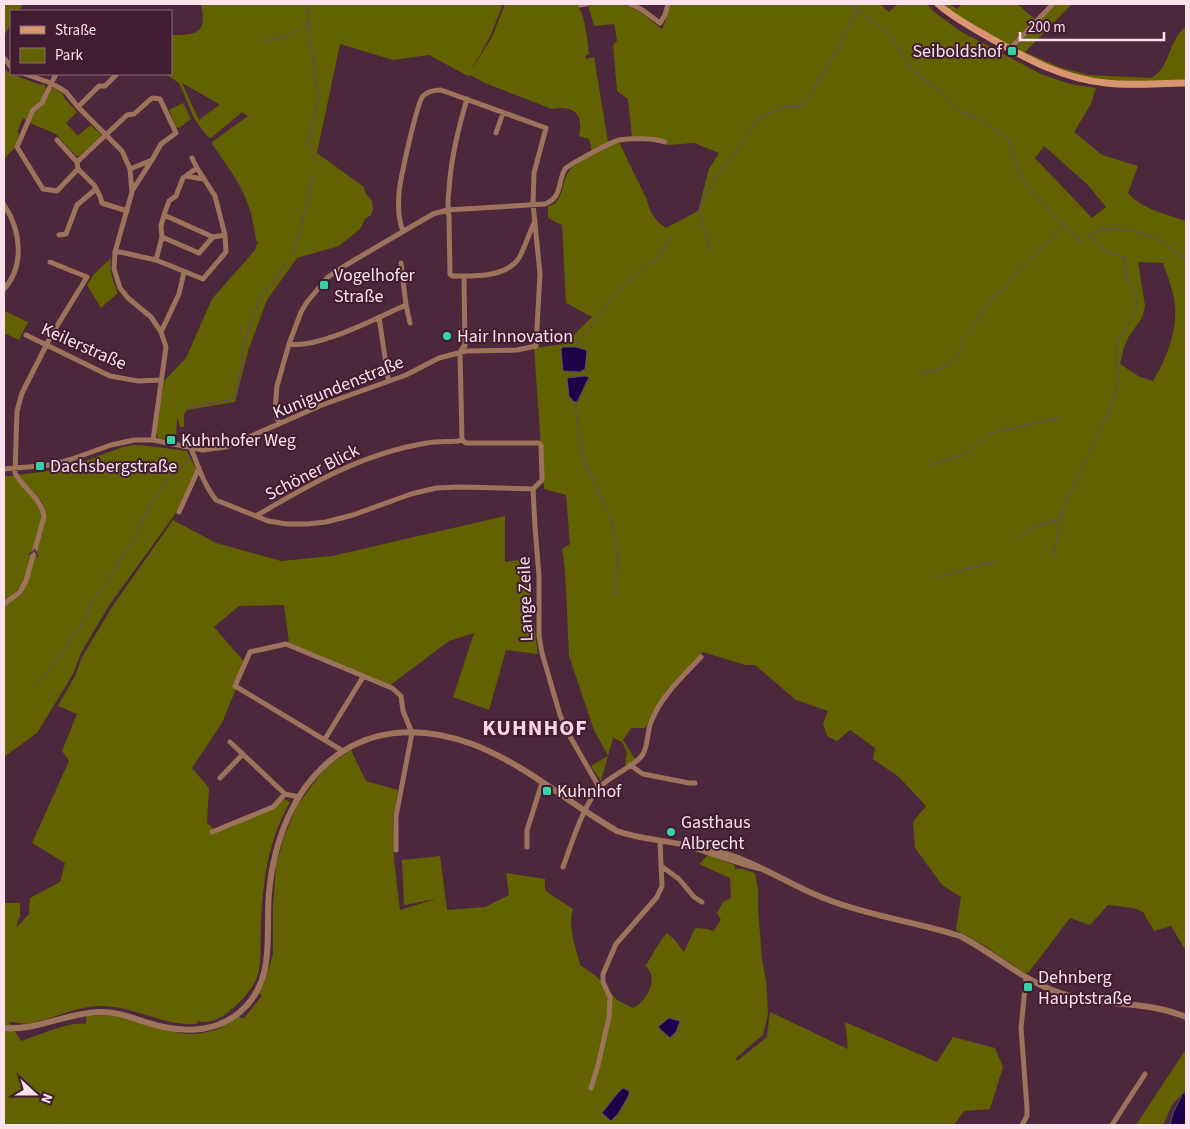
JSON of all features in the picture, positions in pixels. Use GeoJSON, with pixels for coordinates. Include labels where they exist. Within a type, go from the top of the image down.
{"type":"FeatureCollection","features":[{"type":"Feature","properties":{"kind":"main road"},"geometry":{"type":"LineString","coordinates":[[938,4],[966,26],[1059,73],[1081,80],[1108,84],[1186,82]]}},
{"type":"Feature","properties":{"kind":"street"},"geometry":{"type":"LineString","coordinates":[[630,4],[652,15],[658,22],[662,21],[668,4]]}},
{"type":"Feature","properties":{"kind":"street"},"geometry":{"type":"LineString","coordinates":[[1010,49],[1053,4]]}},
{"type":"Feature","properties":{"kind":"street"},"geometry":{"type":"LineString","coordinates":[[28,75],[51,83],[66,92],[78,107],[122,151],[130,169],[132,192]]}},
{"type":"Feature","properties":{"kind":"street"},"geometry":{"type":"LineString","coordinates":[[55,75],[42,103],[33,110],[17,147],[43,189],[57,191],[78,169]]}},
{"type":"Feature","properties":{"kind":"street"},"geometry":{"type":"LineString","coordinates":[[78,107],[99,86],[105,86],[116,75]]}},
{"type":"Feature","properties":{"kind":"street"},"geometry":{"type":"LineString","coordinates":[[403,231],[398,212],[399,191],[417,110],[422,96],[433,90],[441,90],[467,99],[503,113],[546,128],[534,173],[533,204],[535,221],[519,258],[513,265],[503,271],[464,276],[452,276],[450,274],[450,216],[447,210],[449,178],[454,143],[467,99]]}},
{"type":"Feature","properties":{"kind":"street"},"geometry":{"type":"LineString","coordinates":[[77,162],[127,115],[134,114],[152,98],[160,99],[176,133],[161,144],[132,192],[115,252],[114,269],[120,288],[128,298],[151,317],[161,332],[166,349],[153,440]]}},
{"type":"Feature","properties":{"kind":"street"},"geometry":{"type":"LineString","coordinates":[[496,133],[503,113]]}},
{"type":"Feature","properties":{"kind":"street"},"geometry":{"type":"LineString","coordinates":[[279,424],[275,410],[275,396],[289,344],[301,312],[322,283],[346,265],[432,214],[447,210],[552,201],[556,196],[566,169],[574,162],[618,140],[652,139],[665,142]]}},
{"type":"Feature","properties":{"kind":"street"},"geometry":{"type":"LineString","coordinates":[[57,140],[77,162],[78,169],[96,189],[102,203],[127,211]]}},
{"type":"Feature","properties":{"kind":"street"},"geometry":{"type":"LineString","coordinates":[[115,252],[156,260],[202,279],[226,252],[225,235],[215,196],[203,180],[192,158]]}},
{"type":"Feature","properties":{"kind":"street"},"geometry":{"type":"LineString","coordinates":[[130,169],[152,160]]}},
{"type":"Feature","properties":{"kind":"street"},"geometry":{"type":"LineString","coordinates":[[156,260],[162,237],[161,226],[169,201],[176,196],[183,178],[197,168]]}},
{"type":"Feature","properties":{"kind":"street"},"geometry":{"type":"LineString","coordinates":[[186,176],[203,180]]}},
{"type":"Feature","properties":{"kind":"street"},"geometry":{"type":"LineString","coordinates":[[59,235],[66,234],[77,205],[96,189]]}},
{"type":"Feature","properties":{"kind":"street"},"geometry":{"type":"LineString","coordinates":[[4,205],[17,236],[18,252],[16,270],[4,289]]}},
{"type":"Feature","properties":{"kind":"street"},"geometry":{"type":"LineString","coordinates":[[164,215],[213,237],[225,235]]}},
{"type":"Feature","properties":{"kind":"street","name":"Kunigundenstraße"},"geometry":{"type":"LineString","coordinates":[[4,469],[72,460],[111,445],[134,440],[153,440],[208,450],[226,447],[322,405],[406,375],[439,358],[466,351],[517,350],[536,346],[540,274],[535,221]]}},
{"type":"Feature","properties":{"kind":"street"},"geometry":{"type":"LineString","coordinates":[[162,237],[199,253],[213,237]]}},
{"type":"Feature","properties":{"kind":"street"},"geometry":{"type":"LineString","coordinates":[[4,604],[20,592],[26,581],[44,517],[43,508],[39,501],[17,476],[15,468],[17,411],[22,392],[87,277],[50,262]]}},
{"type":"Feature","properties":{"kind":"street"},"geometry":{"type":"LineString","coordinates":[[401,263],[410,323]]}},
{"type":"Feature","properties":{"kind":"street"},"geometry":{"type":"LineString","coordinates":[[161,332],[179,294],[184,272]]}},
{"type":"Feature","properties":{"kind":"street"},"geometry":{"type":"LineString","coordinates":[[464,276],[466,351]]}},
{"type":"Feature","properties":{"kind":"street"},"geometry":{"type":"LineString","coordinates":[[289,344],[297,345],[325,339],[406,305]]}},
{"type":"Feature","properties":{"kind":"street"},"geometry":{"type":"LineString","coordinates":[[379,317],[388,378]]}},
{"type":"Feature","properties":{"kind":"street","name":"Keilerstraße"},"geometry":{"type":"LineString","coordinates":[[26,335],[110,376],[138,382],[161,380]]}},
{"type":"Feature","properties":{"kind":"street"},"geometry":{"type":"LineString","coordinates":[[462,440],[460,352],[465,344]]}},
{"type":"Feature","properties":{"kind":"street","name":"Schöner Blick"},"geometry":{"type":"LineString","coordinates":[[256,516],[316,481],[356,462],[429,442],[462,440],[466,442],[539,443],[542,480],[534,489]]}},
{"type":"Feature","properties":{"kind":"street"},"geometry":{"type":"LineString","coordinates":[[192,448],[198,468],[210,493],[216,500],[268,521],[287,524],[307,524],[354,515],[412,494],[436,488],[534,489]]}},
{"type":"Feature","properties":{"kind":"street"},"geometry":{"type":"LineString","coordinates":[[178,512],[198,468]]}},
{"type":"Feature","properties":{"kind":"street","name":"Lange Zeile"},"geometry":{"type":"LineString","coordinates":[[534,489],[534,527],[539,576],[539,636],[542,653],[568,733],[599,788]]}},
{"type":"Feature","properties":{"kind":"street"},"geometry":{"type":"LineString","coordinates":[[343,751],[236,686],[250,652],[286,644],[392,688],[401,696],[403,711],[412,732],[396,816],[396,850]]}},
{"type":"Feature","properties":{"kind":"street"},"geometry":{"type":"LineString","coordinates":[[563,867],[585,811],[599,788],[642,756],[647,744],[650,725],[667,696],[701,657]]}},
{"type":"Feature","properties":{"kind":"street"},"geometry":{"type":"LineString","coordinates":[[325,739],[364,677]]}},
{"type":"Feature","properties":{"kind":"street"},"geometry":{"type":"LineString","coordinates":[[4,1028],[34,1027],[78,1015],[100,1012],[127,1015],[164,1027],[191,1031],[212,1028],[240,1012],[252,997],[266,968],[269,894],[273,866],[280,837],[299,797],[312,777],[326,764],[356,743],[390,733],[412,732],[434,734],[472,744],[521,769],[617,831],[734,857],[824,899],[960,936],[977,945],[1026,978],[1049,989],[1073,997],[1160,1007],[1186,1017]]}},
{"type":"Feature","properties":{"kind":"street"},"geometry":{"type":"LineString","coordinates":[[230,742],[285,794],[299,797]]}},
{"type":"Feature","properties":{"kind":"street"},"geometry":{"type":"LineString","coordinates":[[220,778],[243,754]]}},
{"type":"Feature","properties":{"kind":"street"},"geometry":{"type":"LineString","coordinates":[[630,765],[643,774],[689,784],[695,783]]}},
{"type":"Feature","properties":{"kind":"street"},"geometry":{"type":"LineString","coordinates":[[527,847],[527,830],[542,783]]}},
{"type":"Feature","properties":{"kind":"street"},"geometry":{"type":"LineString","coordinates":[[212,832],[273,807],[285,794]]}},
{"type":"Feature","properties":{"kind":"street"},"geometry":{"type":"LineString","coordinates":[[591,1088],[609,1017],[610,998],[603,982],[603,974],[616,944],[658,897],[662,886],[660,841]]}},
{"type":"Feature","properties":{"kind":"street"},"geometry":{"type":"LineString","coordinates":[[697,849],[732,862],[763,869]]}},
{"type":"Feature","properties":{"kind":"street"},"geometry":{"type":"LineString","coordinates":[[661,866],[679,878],[694,897],[702,902]]}},
{"type":"Feature","properties":{"kind":"street"},"geometry":{"type":"LineString","coordinates":[[1022,1125],[1027,1116],[1021,1028],[1026,978]]}},
{"type":"Feature","properties":{"kind":"street"},"geometry":{"type":"LineString","coordinates":[[1112,1125],[1145,1074]]}},
{"type":"Feature","properties":{"kind":"green space"},"geometry":{"type":"Polygon","coordinates":[[[4,4],[23,4],[20,10],[10,10],[10,26],[4,36],[4,4]]]}},
{"type":"Feature","properties":{"kind":"green space"},"geometry":{"type":"Polygon","coordinates":[[[201,4],[503,4],[490,37],[469,74],[492,37],[505,4],[576,4],[582,14],[586,28],[589,54],[585,56],[586,59],[594,57],[608,142],[592,151],[589,139],[579,136],[580,122],[575,112],[566,108],[552,109],[485,83],[429,55],[393,60],[340,44],[317,153],[364,187],[366,194],[372,201],[373,209],[371,215],[365,219],[360,229],[339,246],[297,258],[267,300],[248,351],[235,402],[187,410],[184,414],[184,427],[180,427],[177,418],[176,441],[158,438],[156,433],[164,381],[186,358],[212,299],[255,250],[258,241],[256,241],[251,212],[242,189],[212,144],[212,142],[248,116],[242,112],[211,138],[208,137],[195,120],[179,83],[167,75],[172,75],[172,35],[194,33],[201,27],[201,4]],[[182,83],[199,120],[219,104],[182,83]]]}},
{"type":"Feature","properties":{"kind":"green space"},"geometry":{"type":"Polygon","coordinates":[[[623,4],[639,11],[662,29],[669,4],[880,4],[889,12],[898,4],[927,4],[933,11],[960,31],[1041,74],[1070,84],[1096,88],[1091,104],[1074,132],[1102,155],[1138,166],[1128,193],[1139,203],[1185,221],[1186,219],[1186,951],[1171,926],[1154,931],[1143,912],[1133,908],[1108,905],[1090,925],[1070,918],[1029,972],[1025,973],[985,946],[956,930],[961,897],[942,885],[915,848],[913,822],[926,806],[899,777],[873,759],[875,748],[850,730],[837,741],[827,736],[823,723],[828,711],[796,700],[755,665],[745,665],[703,652],[666,691],[645,728],[631,728],[623,740],[635,759],[625,766],[627,752],[622,742],[613,738],[608,756],[594,730],[569,656],[565,569],[562,549],[570,544],[566,495],[544,489],[534,348],[565,344],[592,317],[566,303],[562,225],[548,218],[548,206],[560,197],[566,176],[573,167],[592,154],[619,142],[647,200],[651,213],[666,228],[698,211],[709,169],[719,153],[694,143],[668,145],[661,139],[632,138],[628,99],[617,91],[613,45],[617,41],[614,24],[594,26],[588,5],[623,4]],[[1044,146],[1035,158],[1092,218],[1106,207],[1087,184],[1044,146]],[[1138,262],[1145,306],[1142,318],[1129,336],[1124,347],[1120,364],[1138,376],[1153,381],[1170,346],[1175,317],[1173,296],[1163,263],[1138,262]],[[563,347],[561,353],[563,370],[580,372],[586,361],[586,350],[576,347],[563,347]],[[589,377],[567,378],[569,396],[578,402],[589,377]]]}},
{"type":"Feature","properties":{"kind":"green space"},"geometry":{"type":"Polygon","coordinates":[[[943,4],[949,4],[957,9],[962,4],[1017,4],[1035,19],[1010,46],[961,18],[943,4]]]}},
{"type":"Feature","properties":{"kind":"green space"},"geometry":{"type":"Polygon","coordinates":[[[1055,4],[1072,4],[1025,52],[1059,67],[1088,75],[1151,78],[1162,68],[1180,32],[1186,27],[1186,80],[1140,82],[1093,80],[1073,76],[1052,68],[1015,48],[1055,4]]]}},
{"type":"Feature","properties":{"kind":"green space"},"geometry":{"type":"Polygon","coordinates":[[[4,68],[10,75],[41,85],[43,83],[46,88],[41,102],[33,107],[26,120],[23,118],[17,132],[19,133],[16,146],[4,159],[4,68]]]}},
{"type":"Feature","properties":{"kind":"green space"},"geometry":{"type":"Polygon","coordinates":[[[54,88],[63,94],[64,98],[77,112],[66,123],[78,136],[90,125],[101,134],[79,156],[76,156],[56,134],[30,123],[35,111],[42,107],[51,89],[54,88]]]}},
{"type":"Feature","properties":{"kind":"green space"},"geometry":{"type":"Polygon","coordinates":[[[183,103],[191,119],[179,128],[176,127],[169,110],[183,103]]]}},
{"type":"Feature","properties":{"kind":"green space"},"geometry":{"type":"Polygon","coordinates":[[[111,258],[111,272],[118,293],[101,308],[87,285],[94,274],[111,258]]]}},
{"type":"Feature","properties":{"kind":"green space"},"geometry":{"type":"Polygon","coordinates":[[[4,311],[28,322],[19,340],[4,333],[4,311]]]}},
{"type":"Feature","properties":{"kind":"green space"},"geometry":{"type":"Polygon","coordinates":[[[134,445],[187,451],[196,469],[176,513],[110,604],[81,653],[73,674],[37,733],[4,757],[4,605],[20,594],[46,515],[42,502],[18,475],[63,469],[123,447],[134,445]]]}},
{"type":"Feature","properties":{"kind":"green space"},"geometry":{"type":"Polygon","coordinates":[[[4,476],[14,476],[41,507],[42,517],[25,579],[19,589],[4,602],[4,476]]]}},
{"type":"Feature","properties":{"kind":"green space"},"geometry":{"type":"Polygon","coordinates":[[[505,516],[505,562],[526,559],[538,654],[506,650],[489,710],[453,697],[474,633],[449,641],[389,686],[289,643],[284,605],[239,606],[214,627],[246,664],[222,723],[192,768],[209,788],[207,823],[214,829],[273,808],[282,798],[290,802],[276,831],[268,861],[262,908],[260,962],[255,982],[243,999],[216,1020],[199,1021],[196,1024],[183,1024],[124,1009],[99,1006],[73,1010],[32,1023],[9,1022],[21,1041],[63,1027],[86,1024],[86,1016],[104,1015],[133,1019],[165,1030],[187,1034],[215,1030],[238,1017],[244,1018],[262,996],[259,993],[265,981],[273,954],[273,907],[276,865],[284,837],[297,806],[319,776],[329,765],[351,750],[366,781],[398,790],[393,817],[394,860],[400,910],[436,899],[404,905],[402,860],[440,856],[447,910],[485,907],[509,895],[506,873],[545,879],[545,889],[547,892],[573,909],[571,922],[574,944],[580,965],[596,976],[617,1000],[633,1008],[643,1000],[650,989],[651,976],[645,966],[667,933],[684,952],[695,928],[713,931],[721,920],[717,913],[723,902],[731,898],[730,878],[699,864],[708,855],[735,865],[735,869],[743,869],[755,873],[758,889],[762,960],[766,980],[768,1014],[763,1035],[736,1058],[737,1061],[767,1037],[770,1012],[848,1049],[845,1022],[937,1062],[953,1037],[995,1048],[1003,1067],[990,1109],[964,1111],[954,1125],[4,1125],[4,903],[20,903],[20,917],[17,927],[29,914],[30,898],[60,882],[65,863],[32,843],[69,761],[62,751],[77,714],[58,706],[75,676],[82,657],[112,607],[173,520],[216,543],[281,561],[332,556],[505,516]]]}},
{"type":"Feature","properties":{"kind":"green space"},"geometry":{"type":"Polygon","coordinates":[[[608,756],[601,781],[591,766],[608,756]]]}},
{"type":"Feature","properties":{"kind":"green space"},"geometry":{"type":"Polygon","coordinates":[[[1184,1052],[1186,1054],[1186,1090],[1172,1105],[1163,1125],[1136,1125],[1184,1052]]]}},
{"type":"Feature","properties":{"kind":"shaded area"},"geometry":{"type":"Polygon","coordinates":[[[563,347],[576,347],[586,350],[585,369],[580,372],[563,371],[561,349],[563,347]]]}},
{"type":"Feature","properties":{"kind":"shaded area"},"geometry":{"type":"Polygon","coordinates":[[[589,377],[577,402],[574,402],[569,396],[567,378],[589,377]]]}},
{"type":"Feature","properties":{"kind":"shaded area"},"geometry":{"type":"Polygon","coordinates":[[[669,1018],[680,1021],[676,1032],[670,1038],[659,1028],[669,1018]]]}},
{"type":"Feature","properties":{"kind":"shaded area"},"geometry":{"type":"Polygon","coordinates":[[[623,1088],[629,1091],[629,1095],[618,1114],[611,1121],[602,1113],[623,1088]]]}},
{"type":"Feature","properties":{"kind":"shaded area"},"geometry":{"type":"Polygon","coordinates":[[[1183,1093],[1186,1094],[1186,1125],[1170,1125],[1173,1113],[1183,1093]]]}},
{"type":"Feature","properties":{"kind":"waterway"},"geometry":{"type":"LineString","coordinates":[[307,4],[310,33]]}},
{"type":"Feature","properties":{"kind":"waterway"},"geometry":{"type":"LineString","coordinates":[[849,4],[887,32],[911,69],[942,93],[959,111],[976,118]]}},
{"type":"Feature","properties":{"kind":"waterway"},"geometry":{"type":"LineString","coordinates":[[710,252],[699,209],[710,186],[758,118],[787,106],[804,105],[829,64],[857,10]]}},
{"type":"Feature","properties":{"kind":"waterway"},"geometry":{"type":"LineString","coordinates":[[303,26],[309,22]]}},
{"type":"Feature","properties":{"kind":"waterway"},"geometry":{"type":"LineString","coordinates":[[265,41],[284,37],[301,28]]}},
{"type":"Feature","properties":{"kind":"waterway"},"geometry":{"type":"LineString","coordinates":[[310,36],[318,99],[309,142],[317,163]]}},
{"type":"Feature","properties":{"kind":"waterway"},"geometry":{"type":"LineString","coordinates":[[979,119],[1008,138],[1016,165],[1024,181],[1048,210],[1082,242]]}},
{"type":"Feature","properties":{"kind":"waterway"},"geometry":{"type":"LineString","coordinates":[[292,255],[295,251],[314,175]]}},
{"type":"Feature","properties":{"kind":"waterway"},"geometry":{"type":"LineString","coordinates":[[967,335],[993,296],[1002,291],[1017,272],[1053,237],[1062,225]]}},
{"type":"Feature","properties":{"kind":"waterway"},"geometry":{"type":"LineString","coordinates":[[1086,240],[1094,232],[1104,229],[1133,231],[1156,238],[1186,259]]}},
{"type":"Feature","properties":{"kind":"waterway"},"geometry":{"type":"LineString","coordinates":[[1053,557],[1061,519],[1068,498],[1115,399],[1117,382],[1116,344],[1136,312],[1136,293],[1127,280],[1124,257],[1103,251],[1091,236]]}},
{"type":"Feature","properties":{"kind":"waterway"},"geometry":{"type":"LineString","coordinates":[[578,340],[595,323],[613,296],[635,275],[657,258],[671,238]]}},
{"type":"Feature","properties":{"kind":"waterway"},"geometry":{"type":"LineString","coordinates":[[190,407],[230,400],[237,394],[243,348],[259,301],[287,262]]}},
{"type":"Feature","properties":{"kind":"waterway"},"geometry":{"type":"LineString","coordinates":[[920,374],[950,364],[959,354],[964,337]]}},
{"type":"Feature","properties":{"kind":"waterway"},"geometry":{"type":"LineString","coordinates":[[576,347],[577,341]]}},
{"type":"Feature","properties":{"kind":"waterway"},"geometry":{"type":"LineString","coordinates":[[575,371],[576,376]]}},
{"type":"Feature","properties":{"kind":"waterway"},"geometry":{"type":"LineString","coordinates":[[576,402],[579,435],[586,465],[608,512]]}},
{"type":"Feature","properties":{"kind":"waterway"},"geometry":{"type":"LineString","coordinates":[[990,433],[1060,418]]}},
{"type":"Feature","properties":{"kind":"waterway"},"geometry":{"type":"LineString","coordinates":[[931,465],[968,453],[985,437]]}},
{"type":"Feature","properties":{"kind":"waterway"},"geometry":{"type":"LineString","coordinates":[[33,687],[46,675],[62,652],[69,646],[73,635],[80,628],[91,603],[104,588],[133,542],[150,504],[167,481],[190,460],[186,453]]}},
{"type":"Feature","properties":{"kind":"waterway"},"geometry":{"type":"LineString","coordinates":[[609,515],[616,545],[615,596]]}},
{"type":"Feature","properties":{"kind":"waterway"},"geometry":{"type":"LineString","coordinates":[[1020,537],[1031,528],[1060,519]]}},
{"type":"Feature","properties":{"kind":"waterway"},"geometry":{"type":"LineString","coordinates":[[939,577],[994,561]]}},
{"type":"Feature","properties":{"kind":"place","name":"Seiboldshof"},"geometry":{"type":"Point","coordinates":[1012,51]}},
{"type":"Feature","properties":{"kind":"place","name":"Vogelhofer Straße"},"geometry":{"type":"Point","coordinates":[324,285]}},
{"type":"Feature","properties":{"kind":"place","name":"Hair Innovation"},"geometry":{"type":"Point","coordinates":[447,336]}},
{"type":"Feature","properties":{"kind":"place","name":"Kuhnhofer Weg"},"geometry":{"type":"Point","coordinates":[171,440]}},
{"type":"Feature","properties":{"kind":"place","name":"Dachsbergstraße"},"geometry":{"type":"Point","coordinates":[40,466]}},
{"type":"Feature","properties":{"kind":"place","name":"Kuhnhof"},"geometry":{"type":"Point","coordinates":[547,791]}},
{"type":"Feature","properties":{"kind":"place","name":"Gasthaus Albrecht"},"geometry":{"type":"Point","coordinates":[671,832]}},
{"type":"Feature","properties":{"kind":"place","name":"Dehnberg Hauptstraße"},"geometry":{"type":"Point","coordinates":[1028,987]}},
{"type":"Feature","properties":{"kind":"district","name":"KUHNHOF"},"geometry":{"type":"Point","coordinates":[535,727]}}]}
